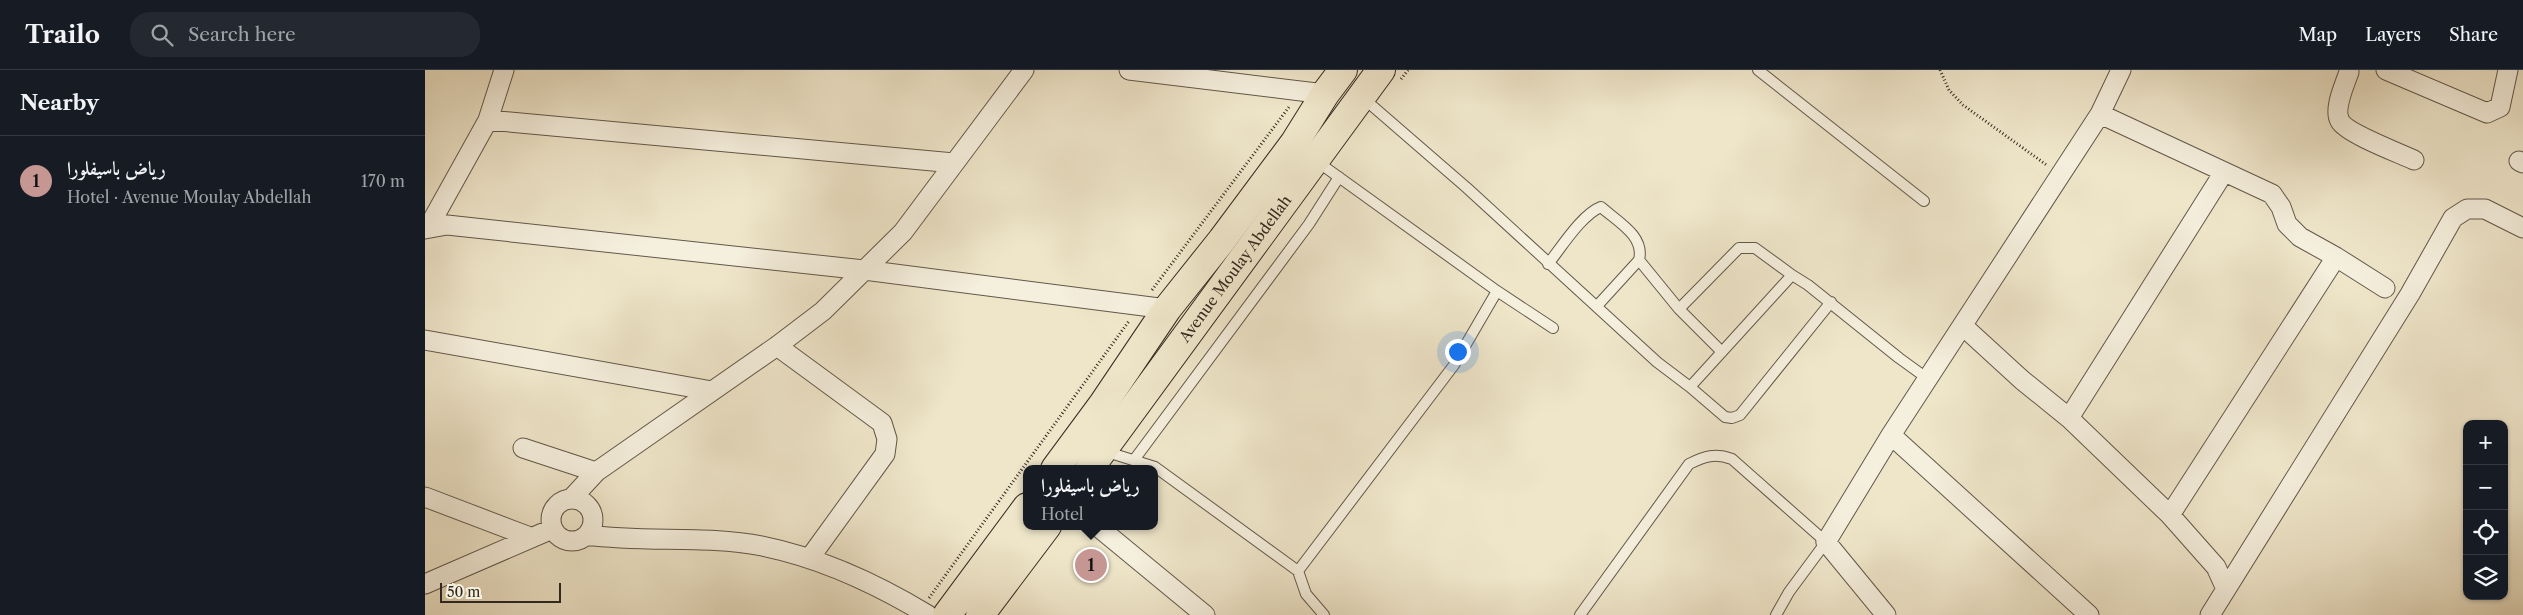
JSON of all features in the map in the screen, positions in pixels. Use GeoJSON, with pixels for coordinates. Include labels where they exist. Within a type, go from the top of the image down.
{"type":"FeatureCollection","features":[{"type":"Feature","properties":{"kind":"main road","name":"Avenue Moulay Abdellah"},"geometry":{"type":"LineString","coordinates":[[1058,465],[1103,404],[1154,307],[1222,240],[1290,149],[1313,93],[1343,70]]}},
{"type":"Feature","properties":{"kind":"main road","name":"Avenue Moulay Abdellah"},"geometry":{"type":"LineString","coordinates":[[1096,459],[1381,70]]}},
{"type":"Feature","properties":{"kind":"main road"},"geometry":{"type":"LineString","coordinates":[[932,614],[1023,512]]}},
{"type":"Feature","properties":{"kind":"main road"},"geometry":{"type":"LineString","coordinates":[[980,615],[1044,530]]}},
{"type":"Feature","properties":{"kind":"street"},"geometry":{"type":"LineString","coordinates":[[426,229],[488,120],[504,70]]}},
{"type":"Feature","properties":{"kind":"street"},"geometry":{"type":"LineString","coordinates":[[932,614],[892,593],[809,559],[762,546],[587,535],[572,541],[564,540],[552,529],[552,512],[563,501],[571,499],[595,472],[777,346],[823,311],[903,232],[1023,70]]}},
{"type":"Feature","properties":{"kind":"street"},"geometry":{"type":"LineString","coordinates":[[1129,70],[1313,93]]}},
{"type":"Feature","properties":{"kind":"street"},"geometry":{"type":"LineString","coordinates":[[1886,615],[1826,542],[1891,435],[2100,114],[2121,70]]}},
{"type":"Feature","properties":{"kind":"street"},"geometry":{"type":"LineString","coordinates":[[2386,70],[2487,113],[2500,107],[2508,70]]}},
{"type":"Feature","properties":{"kind":"street"},"geometry":{"type":"LineString","coordinates":[[2349,71],[2338,109],[2339,120],[2348,129],[2414,160]]}},
{"type":"Feature","properties":{"kind":"street"},"geometry":{"type":"LineString","coordinates":[[2100,114],[2272,194],[2281,207],[2287,224],[2301,237],[2336,256],[2385,288]]}},
{"type":"Feature","properties":{"kind":"street"},"geometry":{"type":"LineString","coordinates":[[488,120],[953,163]]}},
{"type":"Feature","properties":{"kind":"street"},"geometry":{"type":"LineString","coordinates":[[2069,418],[2224,172]]}},
{"type":"Feature","properties":{"kind":"street"},"geometry":{"type":"LineString","coordinates":[[2210,615],[2409,294],[2453,218],[2467,209],[2485,209],[2523,228]]}},
{"type":"Feature","properties":{"kind":"street"},"geometry":{"type":"LineString","coordinates":[[426,229],[447,225],[864,270],[1154,307]]}},
{"type":"Feature","properties":{"kind":"street"},"geometry":{"type":"LineString","coordinates":[[2170,516],[2336,256]]}},
{"type":"Feature","properties":{"kind":"street"},"geometry":{"type":"LineString","coordinates":[[1963,326],[2022,380],[2069,418],[2170,516],[2216,567],[2226,589]]}},
{"type":"Feature","properties":{"kind":"street"},"geometry":{"type":"LineString","coordinates":[[425,340],[712,391]]}},
{"type":"Feature","properties":{"kind":"street"},"geometry":{"type":"LineString","coordinates":[[777,346],[882,423],[887,439],[885,454],[809,559]]}},
{"type":"Feature","properties":{"kind":"street"},"geometry":{"type":"LineString","coordinates":[[1891,435],[2089,615]]}},
{"type":"Feature","properties":{"kind":"street"},"geometry":{"type":"LineString","coordinates":[[523,448],[595,472]]}},
{"type":"Feature","properties":{"kind":"street"},"geometry":{"type":"LineString","coordinates":[[425,497],[530,536]]}},
{"type":"Feature","properties":{"kind":"street"},"geometry":{"type":"LineString","coordinates":[[571,499],[586,505],[591,512],[593,520],[587,535]]}},
{"type":"Feature","properties":{"kind":"street"},"geometry":{"type":"LineString","coordinates":[[425,584],[530,536],[552,529]]}},
{"type":"Feature","properties":{"kind":"street"},"geometry":{"type":"LineString","coordinates":[[1102,530],[1205,615]]}},
{"type":"Feature","properties":{"kind":"lane"},"geometry":{"type":"LineString","coordinates":[[1758,70],[1923,201]]}},
{"type":"Feature","properties":{"kind":"lane"},"geometry":{"type":"LineString","coordinates":[[1361,96],[1474,194],[1548,264],[1672,375],[1690,387],[1725,418],[1740,415],[1831,302]]}},
{"type":"Feature","properties":{"kind":"lane"},"geometry":{"type":"LineString","coordinates":[[1315,160],[1497,291],[1553,328]]}},
{"type":"Feature","properties":{"kind":"lane"},"geometry":{"type":"LineString","coordinates":[[1134,460],[1309,224],[1339,177]]}},
{"type":"Feature","properties":{"kind":"lane"},"geometry":{"type":"LineString","coordinates":[[1548,264],[1585,218],[1593,210],[1601,207],[1636,237],[1642,249],[1639,260],[1597,306]]}},
{"type":"Feature","properties":{"kind":"lane"},"geometry":{"type":"LineString","coordinates":[[1679,309],[1739,248],[1755,248],[1831,302],[1899,358],[1929,379]]}},
{"type":"Feature","properties":{"kind":"lane"},"geometry":{"type":"LineString","coordinates":[[1639,260],[1679,309],[1723,352]]}},
{"type":"Feature","properties":{"kind":"lane"},"geometry":{"type":"LineString","coordinates":[[1690,387],[1792,275]]}},
{"type":"Feature","properties":{"kind":"lane"},"geometry":{"type":"LineString","coordinates":[[1298,571],[1454,365],[1497,291]]}},
{"type":"Feature","properties":{"kind":"lane"},"geometry":{"type":"LineString","coordinates":[[1580,615],[1689,464],[1701,457],[1718,454],[1732,459],[1826,542],[1789,592],[1776,615]]}},
{"type":"Feature","properties":{"kind":"lane"},"geometry":{"type":"LineString","coordinates":[[1096,459],[1134,460],[1149,465]]}},
{"type":"Feature","properties":{"kind":"lane"},"geometry":{"type":"LineString","coordinates":[[1158,469],[1298,571],[1305,594],[1324,615]]}},
{"type":"Feature","properties":{"kind":"path"},"geometry":{"type":"LineString","coordinates":[[1940,70],[1949,90],[1963,105],[2041,160],[2060,176]]}},
{"type":"Feature","properties":{"kind":"path"},"geometry":{"type":"LineString","coordinates":[[1040,465],[1313,93]]}},
{"type":"Feature","properties":{"kind":"path"},"geometry":{"type":"LineString","coordinates":[[932,614],[1023,488]]}},
{"type":"Feature","properties":{"kind":"place","name":"رياض باسيفلورا"},"geometry":{"type":"Point","coordinates":[1091,565]}}]}
